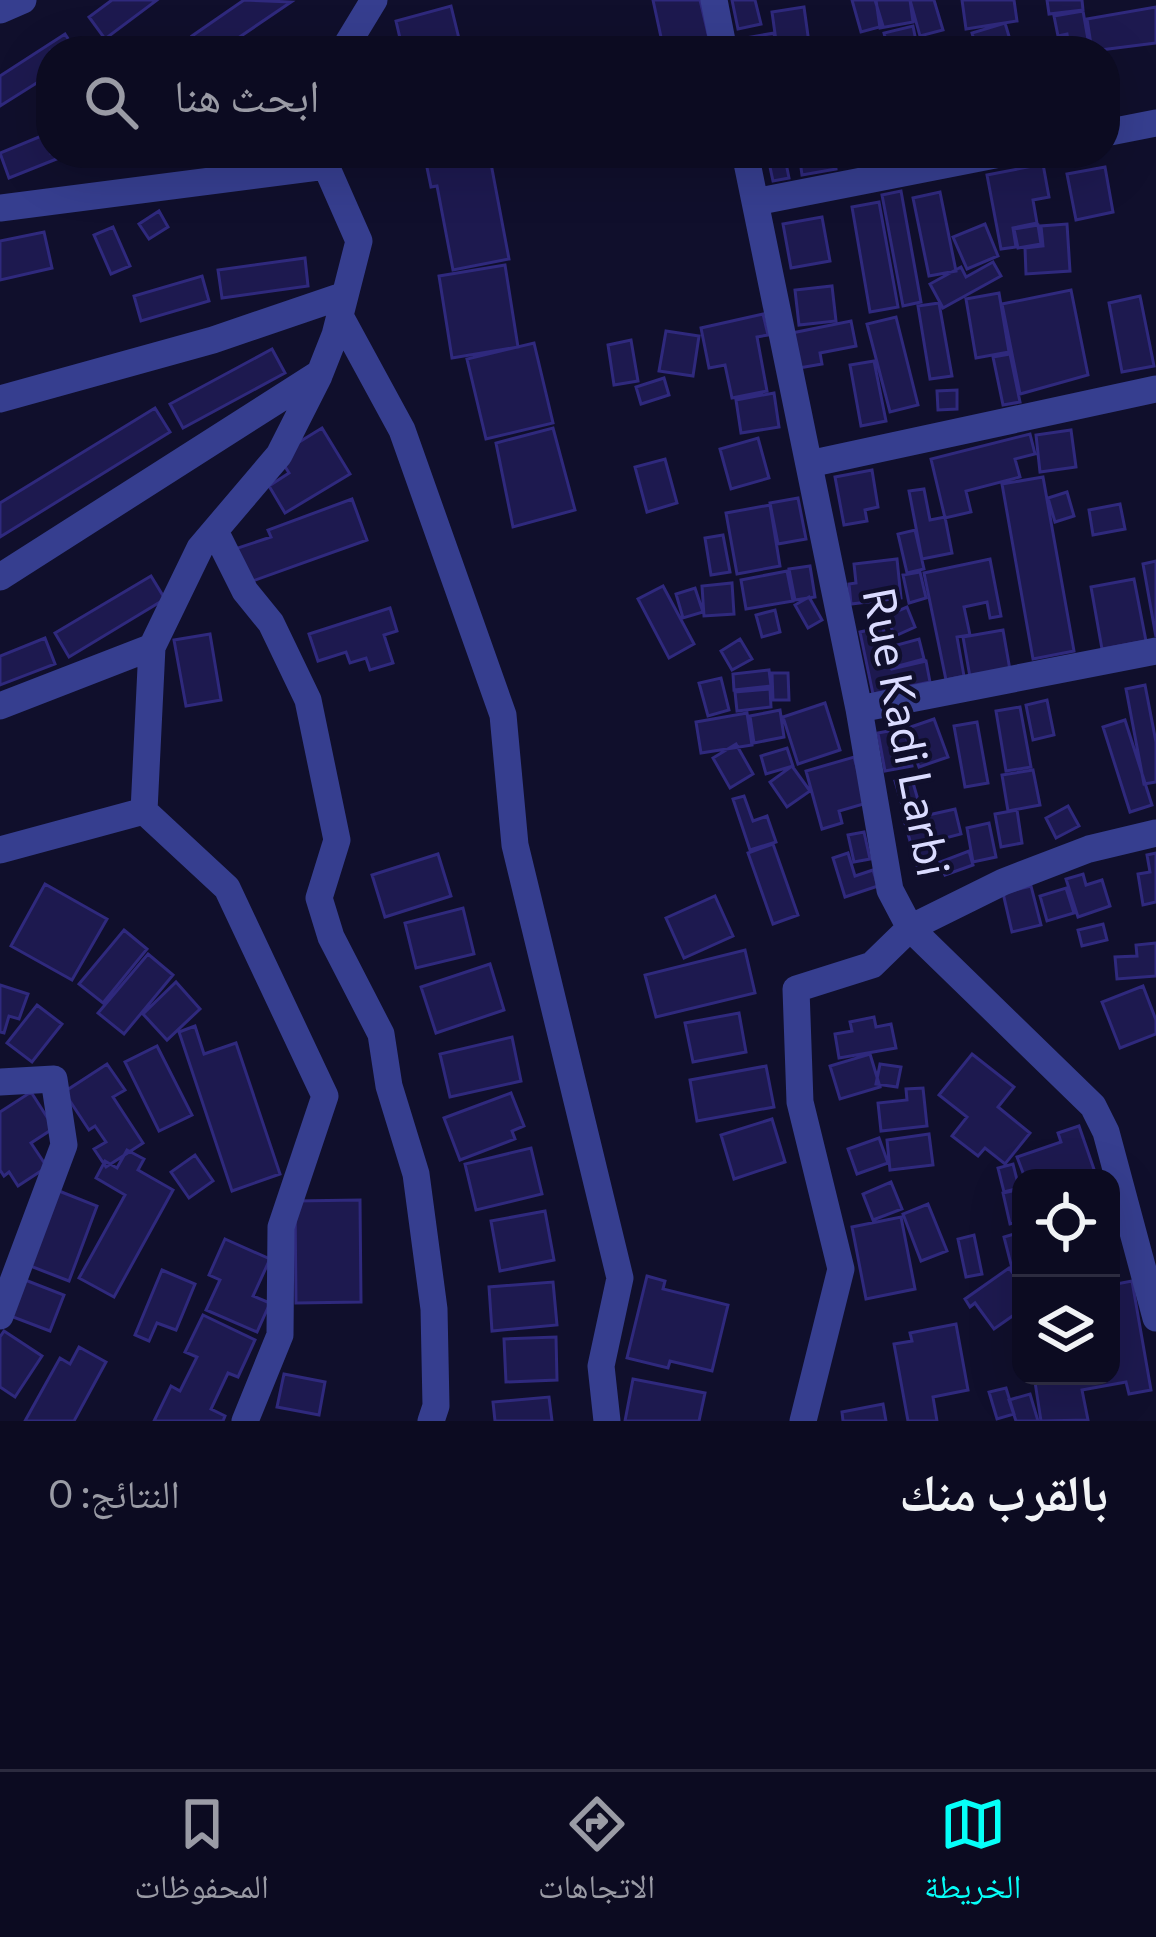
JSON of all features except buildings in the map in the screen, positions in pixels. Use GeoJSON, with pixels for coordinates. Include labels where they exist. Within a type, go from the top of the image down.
{"type":"FeatureCollection","features":[{"type":"Feature","properties":{"kind":"street"},"geometry":{"type":"LineString","coordinates":[[0,10],[23,0]]}},
{"type":"Feature","properties":{"kind":"street"},"geometry":{"type":"LineString","coordinates":[[352,36],[374,0]]}},
{"type":"Feature","properties":{"kind":"street"},"geometry":{"type":"LineString","coordinates":[[714,0],[721,36]]}},
{"type":"Feature","properties":{"kind":"street"},"geometry":{"type":"LineString","coordinates":[[1120,130],[1156,123]]}},
{"type":"Feature","properties":{"kind":"street"},"geometry":{"type":"LineString","coordinates":[[0,208],[265,168]]}},
{"type":"Feature","properties":{"kind":"street"},"geometry":{"type":"LineString","coordinates":[[245,1421],[280,1335],[280,1226],[326,1096],[226,888],[144,811],[152,647],[200,548],[279,455],[320,373],[359,241],[329,168]]}},
{"type":"Feature","properties":{"kind":"street","name":"Rue Kadi Larbi"},"geometry":{"type":"LineString","coordinates":[[748,168],[859,709],[890,890],[910,928],[1093,1106],[1106,1132],[1156,1318]]}},
{"type":"Feature","properties":{"kind":"street"},"geometry":{"type":"LineString","coordinates":[[755,202],[928,168]]}},
{"type":"Feature","properties":{"kind":"street"},"geometry":{"type":"LineString","coordinates":[[0,399],[342,306]]}},
{"type":"Feature","properties":{"kind":"street"},"geometry":{"type":"LineString","coordinates":[[342,306],[402,430],[503,715],[515,845],[620,1278],[601,1366],[607,1421]]}},
{"type":"Feature","properties":{"kind":"street"},"geometry":{"type":"LineString","coordinates":[[0,577],[320,373]]}},
{"type":"Feature","properties":{"kind":"street"},"geometry":{"type":"LineString","coordinates":[[808,464],[1156,389]]}},
{"type":"Feature","properties":{"kind":"street"},"geometry":{"type":"LineString","coordinates":[[214,531],[245,591],[271,623],[308,700],[337,840],[319,898],[331,938],[381,1034],[389,1086],[416,1174],[434,1310],[436,1406],[431,1421]]}},
{"type":"Feature","properties":{"kind":"street"},"geometry":{"type":"LineString","coordinates":[[0,706],[152,647]]}},
{"type":"Feature","properties":{"kind":"street"},"geometry":{"type":"LineString","coordinates":[[859,709],[1156,651]]}},
{"type":"Feature","properties":{"kind":"street"},"geometry":{"type":"LineString","coordinates":[[0,850],[144,811]]}},
{"type":"Feature","properties":{"kind":"street"},"geometry":{"type":"LineString","coordinates":[[803,1421],[841,1269],[800,1102],[796,989],[872,965],[910,928],[1003,882],[1089,849],[1156,833]]}},
{"type":"Feature","properties":{"kind":"street"},"geometry":{"type":"LineString","coordinates":[[0,1082],[55,1079],[64,1145],[0,1316]]}}]}
